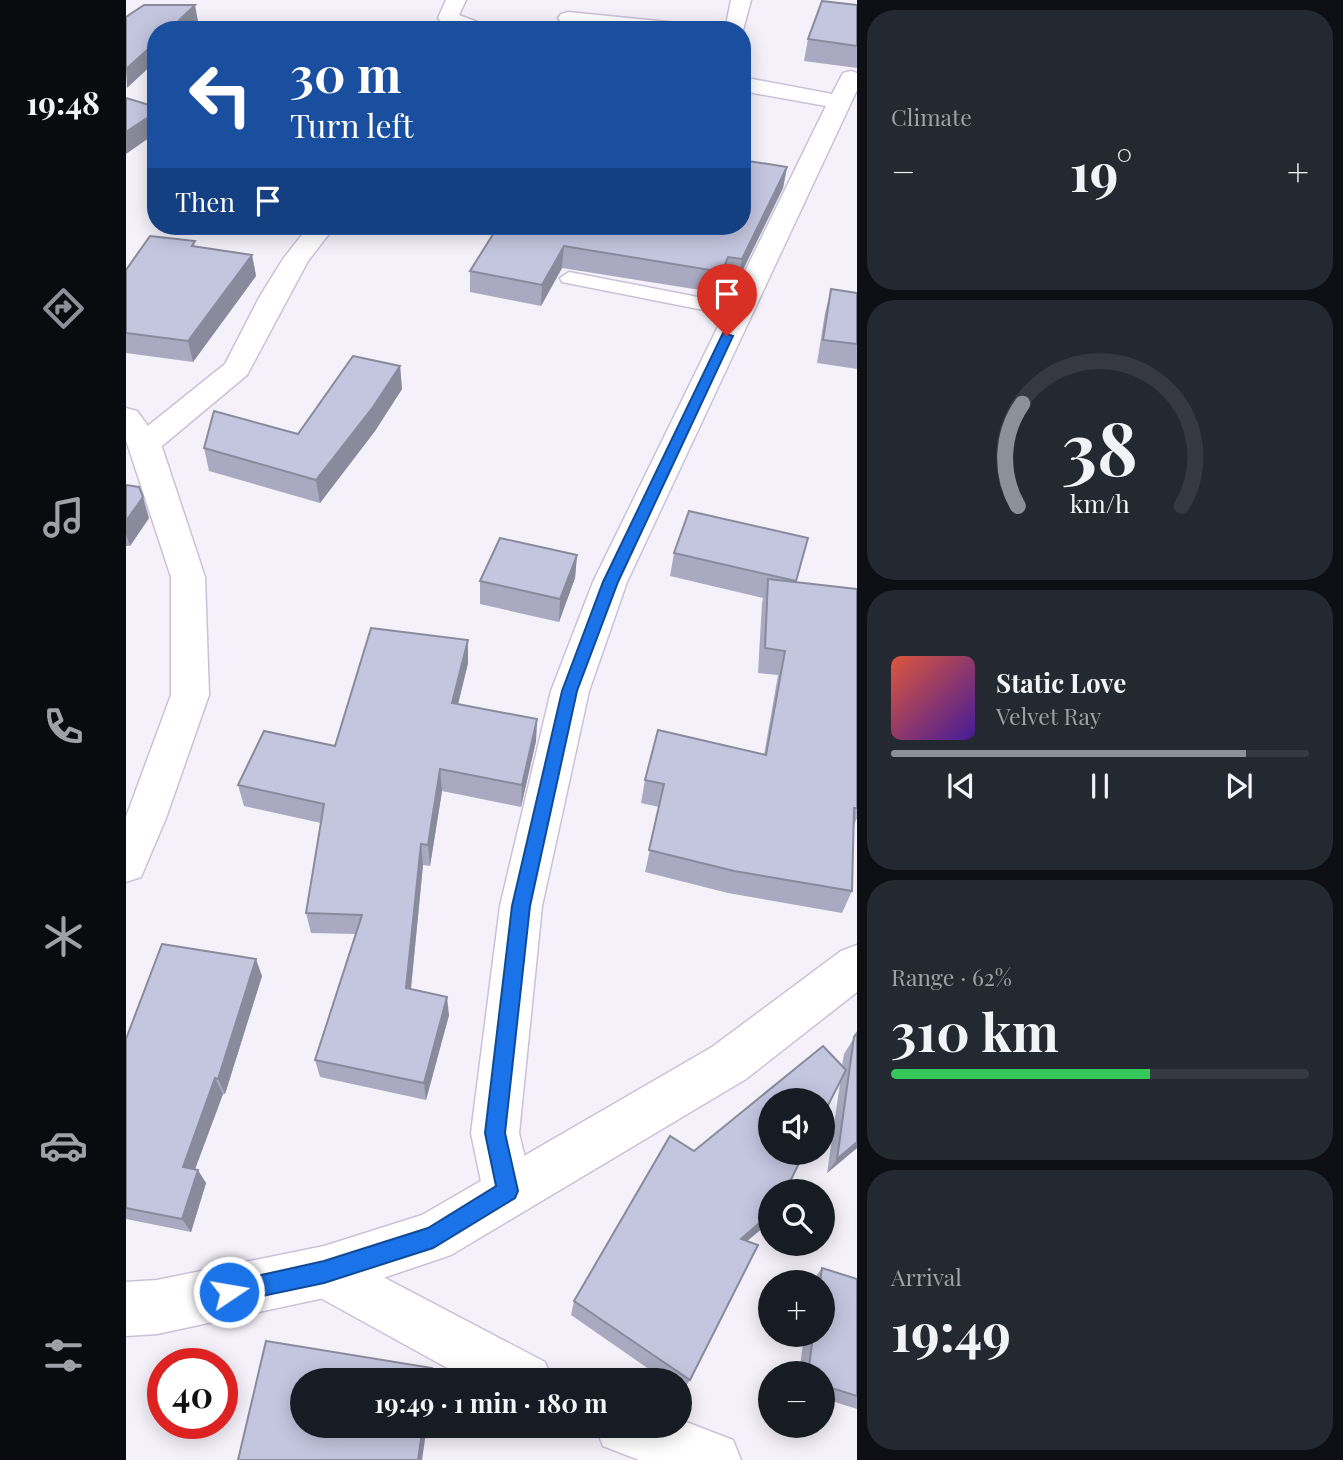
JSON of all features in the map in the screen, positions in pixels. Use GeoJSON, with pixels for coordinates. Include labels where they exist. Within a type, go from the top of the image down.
{"type":"FeatureCollection","features":[{"type":"Feature","properties":{"kind":"street"},"geometry":{"type":"LineString","coordinates":[[456,0],[447,18],[456,21]]}},
{"type":"Feature","properties":{"kind":"street"},"geometry":{"type":"LineString","coordinates":[[737,21],[741,0]]}},
{"type":"Feature","properties":{"kind":"street"},"geometry":{"type":"LineString","coordinates":[[568,18],[598,21]]}},
{"type":"Feature","properties":{"kind":"street"},"geometry":{"type":"LineString","coordinates":[[508,1191],[495,1133],[521,906],[570,691],[610,582],[845,90],[751,85]]}},
{"type":"Feature","properties":{"kind":"street"},"geometry":{"type":"LineString","coordinates":[[126,864],[146,818],[190,695],[188,577],[135,431],[237,369],[274,296],[296,259],[315,235]]}},
{"type":"Feature","properties":{"kind":"street"},"geometry":{"type":"LineString","coordinates":[[126,1309],[158,1307],[324,1272],[433,1237],[729,1063],[856,965]]}},
{"type":"Feature","properties":{"kind":"street"},"geometry":{"type":"LineString","coordinates":[[324,1272],[502,1368]]}},
{"type":"Feature","properties":{"kind":"street"},"geometry":{"type":"LineString","coordinates":[[655,1438],[713,1460]]}},
{"type":"Feature","properties":{"kind":"lane"},"geometry":{"type":"LineString","coordinates":[[569,278],[739,311]]}},
{"type":"Feature","properties":{"kind":"building"},"geometry":{"type":"Polygon","coordinates":[[[822,1],[857,5],[857,46],[808,39],[822,1]]]}},
{"type":"Feature","properties":{"kind":"building"},"geometry":{"type":"Polygon","coordinates":[[[144,5],[195,5],[178,21],[147,21],[147,50],[126,69],[126,17],[144,5]]]}},
{"type":"Feature","properties":{"kind":"building"},"geometry":{"type":"Polygon","coordinates":[[[126,98],[147,104],[147,118],[126,132],[126,98]]]}},
{"type":"Feature","properties":{"kind":"building"},"geometry":{"type":"Polygon","coordinates":[[[751,161],[787,167],[742,259],[728,257],[722,272],[564,246],[542,285],[470,271],[492,235],[751,235],[751,161]]]}},
{"type":"Feature","properties":{"kind":"building"},"geometry":{"type":"Polygon","coordinates":[[[150,236],[195,241],[192,246],[252,255],[188,341],[126,333],[126,270],[150,236]]]}},
{"type":"Feature","properties":{"kind":"building"},"geometry":{"type":"Polygon","coordinates":[[[831,289],[857,293],[857,344],[823,340],[831,289]]]}},
{"type":"Feature","properties":{"kind":"building"},"geometry":{"type":"Polygon","coordinates":[[[353,356],[400,366],[373,407],[316,480],[204,448],[214,411],[298,434],[353,356]]]}},
{"type":"Feature","properties":{"kind":"building"},"geometry":{"type":"Polygon","coordinates":[[[126,485],[139,487],[143,497],[126,521],[126,485]]]}},
{"type":"Feature","properties":{"kind":"building"},"geometry":{"type":"Polygon","coordinates":[[[689,511],[808,538],[796,581],[674,553],[689,511]]]}},
{"type":"Feature","properties":{"kind":"building"},"geometry":{"type":"Polygon","coordinates":[[[500,538],[577,555],[560,599],[480,581],[500,538]]]}},
{"type":"Feature","properties":{"kind":"building"},"geometry":{"type":"Polygon","coordinates":[[[768,579],[857,589],[857,808],[854,808],[852,891],[734,871],[649,850],[664,784],[645,780],[658,730],[766,755],[785,651],[765,648],[768,579]]]}},
{"type":"Feature","properties":{"kind":"building"},"geometry":{"type":"Polygon","coordinates":[[[371,628],[468,640],[452,703],[537,719],[522,785],[440,769],[428,845],[421,844],[406,988],[447,997],[424,1083],[315,1060],[362,915],[306,913],[324,804],[238,785],[264,731],[335,746],[371,628]]]}},
{"type":"Feature","properties":{"kind":"building"},"geometry":{"type":"Polygon","coordinates":[[[162,944],[256,959],[218,1079],[215,1078],[183,1167],[198,1170],[182,1219],[126,1208],[126,1039],[162,944]]]}},
{"type":"Feature","properties":{"kind":"building"},"geometry":{"type":"Polygon","coordinates":[[[857,1033],[857,1142],[837,1159],[854,1037],[857,1033]]]}},
{"type":"Feature","properties":{"kind":"building"},"geometry":{"type":"Polygon","coordinates":[[[823,1046],[846,1070],[835,1092],[835,1088],[771,1088],[823,1046]]]}},
{"type":"Feature","properties":{"kind":"building"},"geometry":{"type":"Polygon","coordinates":[[[758,1099],[758,1165],[798,1165],[791,1179],[758,1179],[758,1224],[741,1239],[758,1245],[692,1376],[692,1368],[672,1368],[574,1301],[670,1136],[694,1151],[758,1099]]]}},
{"type":"Feature","properties":{"kind":"building"},"geometry":{"type":"Polygon","coordinates":[[[835,1272],[857,1279],[857,1396],[835,1389],[835,1361],[810,1361],[811,1347],[835,1347],[835,1272]]]}},
{"type":"Feature","properties":{"kind":"building"},"geometry":{"type":"Polygon","coordinates":[[[266,1341],[432,1368],[290,1368],[290,1438],[421,1438],[418,1460],[238,1460],[266,1341]]]}},
{"type":"Feature","properties":{"kind":"route"},"geometry":{"type":"LineString","coordinates":[[229,1292],[324,1272],[433,1237],[508,1191],[495,1133],[521,906],[570,691],[610,582],[727,336]]}}]}
